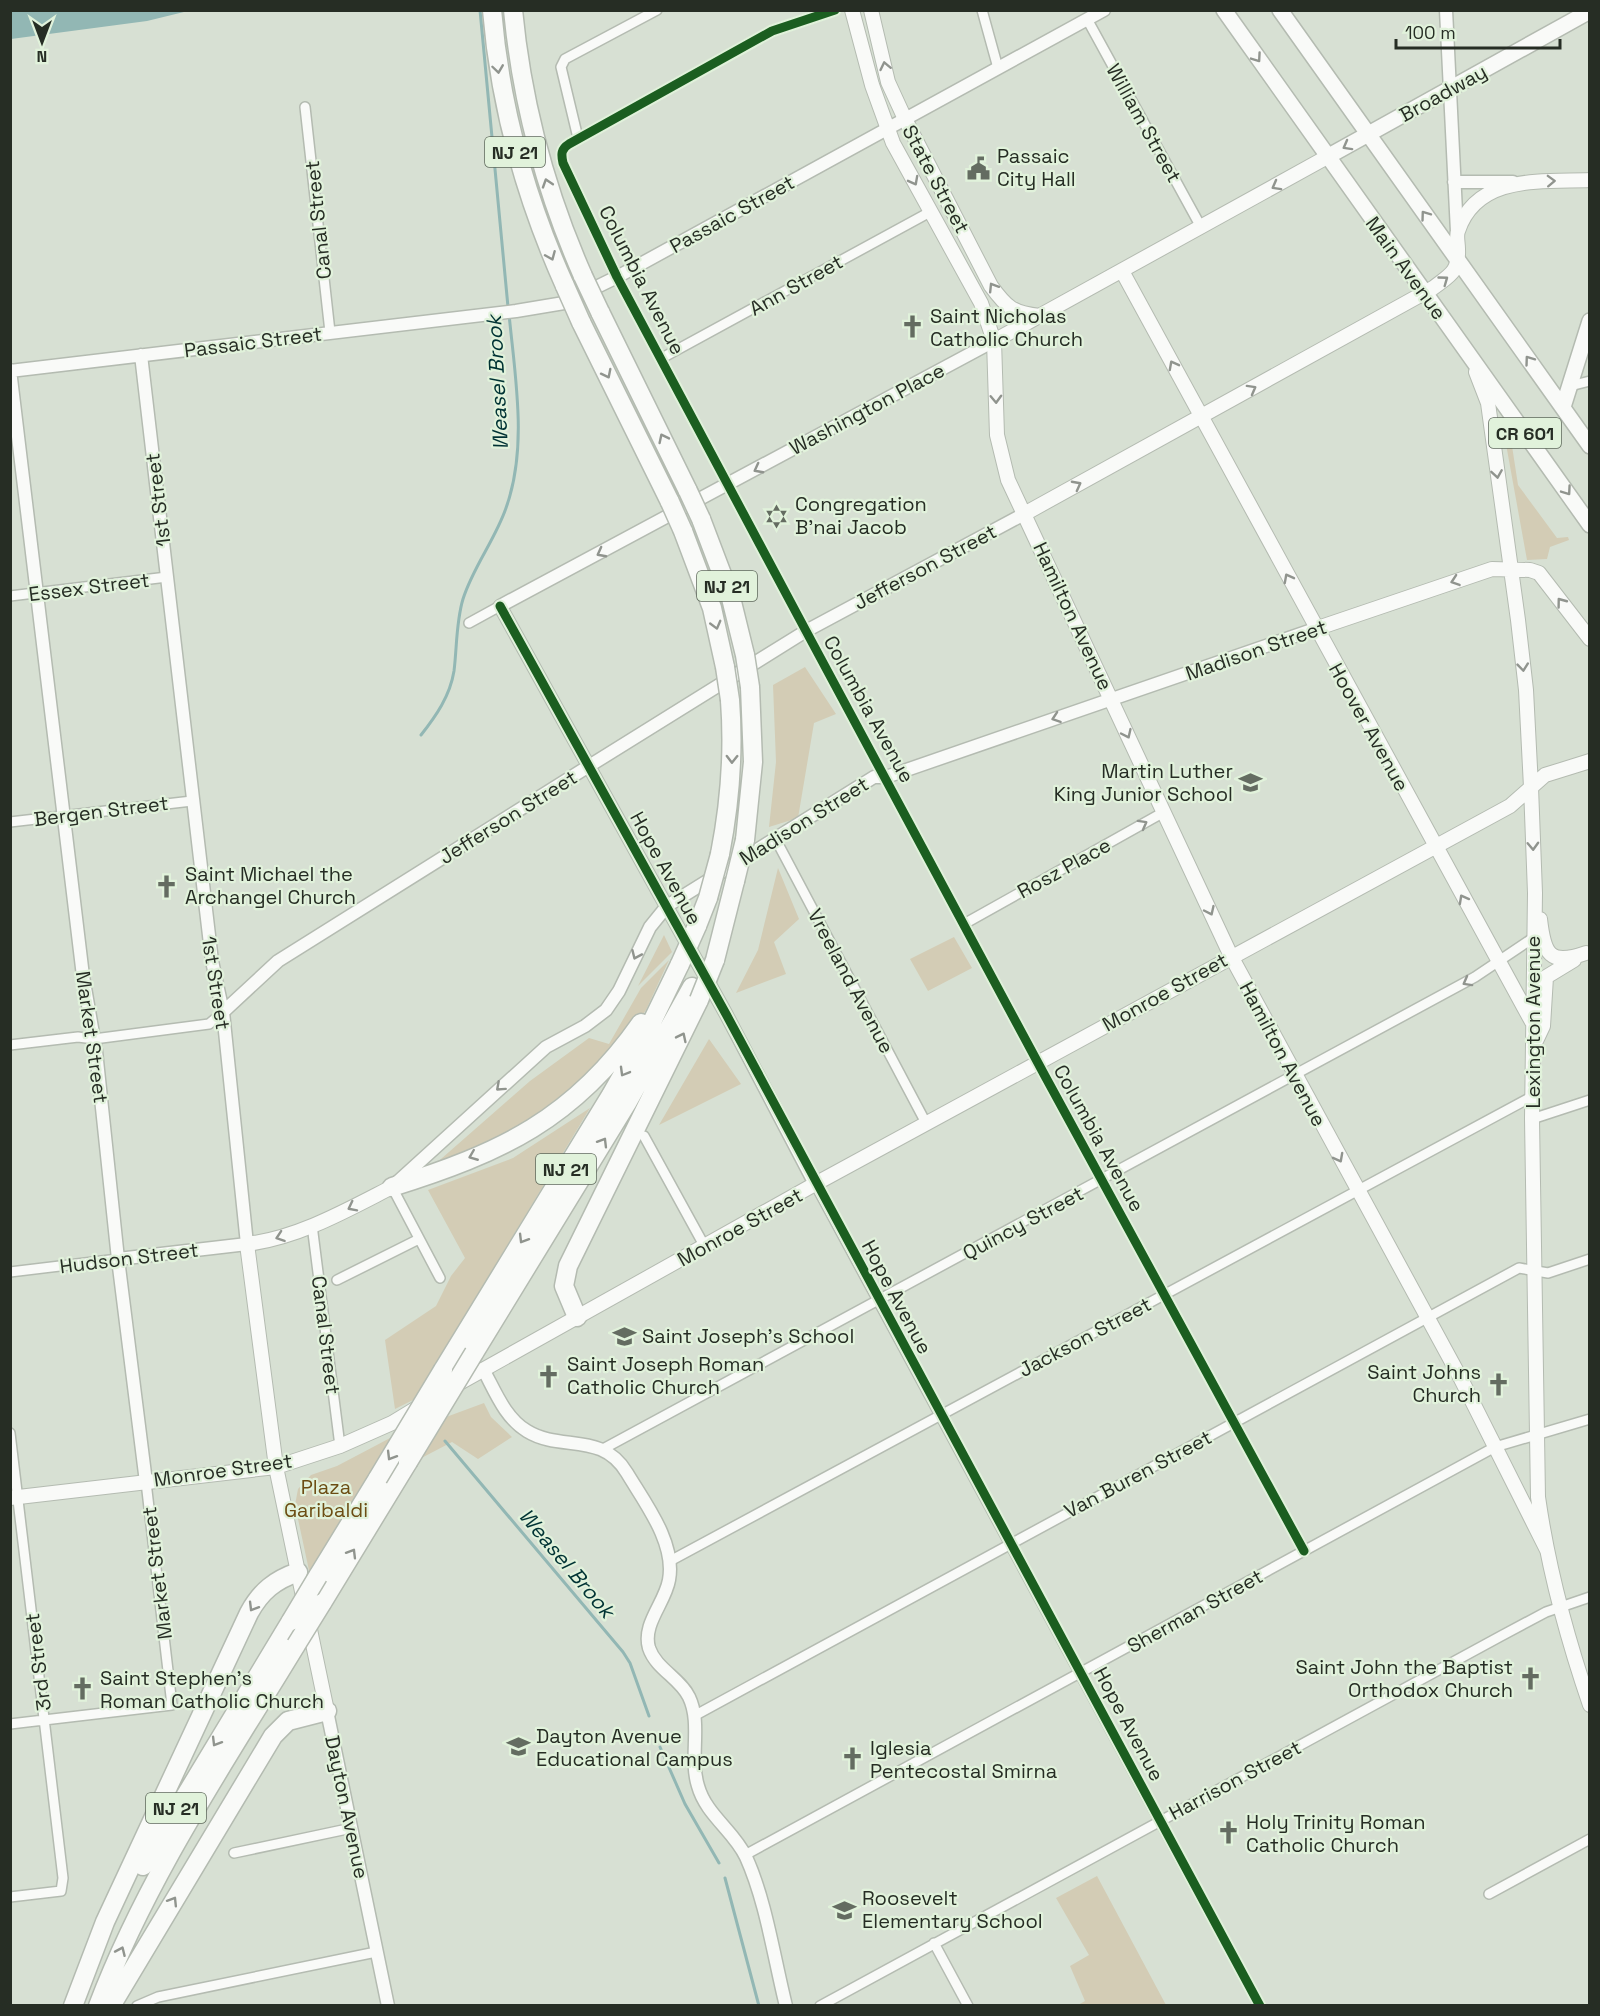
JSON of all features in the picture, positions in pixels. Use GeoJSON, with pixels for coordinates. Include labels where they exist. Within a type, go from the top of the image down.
{"type":"FeatureCollection","features":[{"type":"Feature","properties":{"kind":"highway","name":"NJ 21"},"geometry":{"type":"LineString","coordinates":[[79,2006],[113,1924],[150,1853],[611,1095],[648,1030],[697,926],[708,898],[720,854],[732,772],[730,700],[712,608],[670,502],[581,322],[534,212],[512,138],[498,69],[492,10]]}},
{"type":"Feature","properties":{"kind":"highway","name":"NJ 21"},"geometry":{"type":"LineString","coordinates":[[98,2006],[129,1932],[165,1862],[408,1462],[479,1361],[627,1103],[695,993],[712,955],[735,881],[744,840],[753,762],[750,687],[731,598],[701,519],[583,276],[554,205],[537,151],[523,86],[513,10]]}},
{"type":"Feature","properties":{"kind":"highway"},"geometry":{"type":"LineString","coordinates":[[392,1186],[516,1138],[569,1104],[600,1076],[623,1048],[680,964]]}},
{"type":"Feature","properties":{"kind":"highway"},"geometry":{"type":"LineString","coordinates":[[577,1317],[564,1286],[568,1266],[695,993]]}},
{"type":"Feature","properties":{"kind":"highway"},"geometry":{"type":"LineString","coordinates":[[73,2006],[105,1922],[249,1613],[273,1583],[298,1572]]}},
{"type":"Feature","properties":{"kind":"highway"},"geometry":{"type":"LineString","coordinates":[[111,2006],[273,1736],[288,1721],[327,1711]]}},
{"type":"Feature","properties":{"kind":"main road","name":"State Street"},"geometry":{"type":"LineString","coordinates":[[852,10],[866,63],[888,129],[930,212],[981,303],[994,341]]}},
{"type":"Feature","properties":{"kind":"main road","name":"State Street"},"geometry":{"type":"LineString","coordinates":[[872,10],[888,82],[904,120],[992,286],[1004,303],[1018,314],[1040,316]]}},
{"type":"Feature","properties":{"kind":"main road","name":"Main Avenue"},"geometry":{"type":"LineString","coordinates":[[1224,10],[1590,525]]}},
{"type":"Feature","properties":{"kind":"main road","name":"Broadway"},"geometry":{"type":"LineString","coordinates":[[1327,158],[1590,11]]}},
{"type":"Feature","properties":{"kind":"main road","name":"CR 601"},"geometry":{"type":"LineString","coordinates":[[1283,12],[1367,135],[1590,446]]}},
{"type":"Feature","properties":{"kind":"main road","name":"Washington Place"},"geometry":{"type":"LineString","coordinates":[[994,341],[1327,158]]}},
{"type":"Feature","properties":{"kind":"main road"},"geometry":{"type":"LineString","coordinates":[[1459,263],[1457,232],[1468,210],[1481,198],[1513,182],[1590,180]]}},
{"type":"Feature","properties":{"kind":"main road","name":"Jefferson Street"},"geometry":{"type":"LineString","coordinates":[[1026,513],[1424,293],[1452,274],[1459,263]]}},
{"type":"Feature","properties":{"kind":"main road","name":"Hoover Avenue"},"geometry":{"type":"LineString","coordinates":[[1122,271],[1497,962],[1533,1024]]}},
{"type":"Feature","properties":{"kind":"main road"},"geometry":{"type":"LineString","coordinates":[[1563,407],[1590,321]]}},
{"type":"Feature","properties":{"kind":"main road","name":"Hamilton Avenue"},"geometry":{"type":"LineString","coordinates":[[994,341],[997,435],[1008,480],[1026,513],[1231,956],[1427,1318],[1547,1550]]}},
{"type":"Feature","properties":{"kind":"main road","name":"Lexington Avenue"},"geometry":{"type":"LineString","coordinates":[[1459,341],[1482,385],[1488,403],[1526,690],[1534,871],[1532,1119],[1538,1497],[1547,1550],[1590,1705]]}},
{"type":"Feature","properties":{"kind":"main road","name":"Madison Street"},"geometry":{"type":"LineString","coordinates":[[1316,629],[1492,569],[1511,568],[1539,573],[1590,639]]}},
{"type":"Feature","properties":{"kind":"main road","name":"Monroe Street"},"geometry":{"type":"LineString","coordinates":[[15,1497],[276,1467],[340,1446],[392,1423],[479,1361],[577,1317],[1037,1062],[1510,806],[1545,775],[1590,761]]}},
{"type":"Feature","properties":{"kind":"main road"},"geometry":{"type":"LineString","coordinates":[[1534,871],[1547,952],[1558,959],[1588,952]]}},
{"type":"Feature","properties":{"kind":"main road"},"geometry":{"type":"LineString","coordinates":[[1534,1044],[1543,1026],[1546,977],[1588,952]]}},
{"type":"Feature","properties":{"kind":"main road","name":"Madison Street"},"geometry":{"type":"LineString","coordinates":[[247,1244],[265,1242],[312,1225],[392,1186]]}},
{"type":"Feature","properties":{"kind":"main road","name":"1st Street"},"geometry":{"type":"LineString","coordinates":[[247,1244],[276,1467]]}},
{"type":"Feature","properties":{"kind":"main road","name":"Dayton Avenue"},"geometry":{"type":"LineString","coordinates":[[276,1467],[327,1711]]}},
{"type":"Feature","properties":{"kind":"street"},"geometry":{"type":"LineString","coordinates":[[578,138],[561,67],[565,59],[657,10]]}},
{"type":"Feature","properties":{"kind":"street","name":"Columbia Avenue"},"geometry":{"type":"LineString","coordinates":[[835,10],[772,31],[578,138],[564,147],[563,163],[617,277],[1101,1181],[1304,1551]]}},
{"type":"Feature","properties":{"kind":"street"},"geometry":{"type":"LineString","coordinates":[[982,10],[998,68]]}},
{"type":"Feature","properties":{"kind":"street","name":"Passaic Street"},"geometry":{"type":"LineString","coordinates":[[11,371],[501,313],[564,303],[617,277],[1104,10]]}},
{"type":"Feature","properties":{"kind":"street"},"geometry":{"type":"LineString","coordinates":[[1446,10],[1457,232]]}},
{"type":"Feature","properties":{"kind":"street","name":"William Street"},"geometry":{"type":"LineString","coordinates":[[1087,19],[1201,227]]}},
{"type":"Feature","properties":{"kind":"street","name":"Canal Street"},"geometry":{"type":"LineString","coordinates":[[305,107],[330,332]]}},
{"type":"Feature","properties":{"kind":"street"},"geometry":{"type":"LineString","coordinates":[[1454,182],[1513,182]]}},
{"type":"Feature","properties":{"kind":"street","name":"Ann Street"},"geometry":{"type":"LineString","coordinates":[[662,358],[930,212]]}},
{"type":"Feature","properties":{"kind":"street","name":"Washington Place"},"geometry":{"type":"LineString","coordinates":[[469,623],[994,341]]}},
{"type":"Feature","properties":{"kind":"street","name":"1st Street"},"geometry":{"type":"LineString","coordinates":[[141,355],[192,801],[212,961],[223,1012],[247,1244]]}},
{"type":"Feature","properties":{"kind":"street","name":"Market Street"},"geometry":{"type":"LineString","coordinates":[[11,371],[63,816],[83,976],[94,1039],[172,1705],[45,1720]]}},
{"type":"Feature","properties":{"kind":"street"},"geometry":{"type":"LineString","coordinates":[[1570,386],[1590,381]]}},
{"type":"Feature","properties":{"kind":"street","name":"Jefferson Street"},"geometry":{"type":"LineString","coordinates":[[223,1012],[278,960],[806,631],[1026,513]]}},
{"type":"Feature","properties":{"kind":"street","name":"Essex Street"},"geometry":{"type":"LineString","coordinates":[[10,596],[167,577]]}},
{"type":"Feature","properties":{"kind":"street","name":"Hope Avenue"},"geometry":{"type":"LineString","coordinates":[[500,606],[667,906],[1260,2006]]}},
{"type":"Feature","properties":{"kind":"street","name":"Madison Street"},"geometry":{"type":"LineString","coordinates":[[392,1186],[406,1170],[546,1047],[585,1026],[606,1010],[619,991],[646,933],[667,906],[874,777],[886,777],[1316,629]]}},
{"type":"Feature","properties":{"kind":"street","name":"Bergen Street"},"geometry":{"type":"LineString","coordinates":[[10,822],[192,801]]}},
{"type":"Feature","properties":{"kind":"street","name":"Rosz Place"},"geometry":{"type":"LineString","coordinates":[[964,924],[1164,812]]}},
{"type":"Feature","properties":{"kind":"street","name":"Vreeland Avenue"},"geometry":{"type":"LineString","coordinates":[[775,838],[926,1123]]}},
{"type":"Feature","properties":{"kind":"street","name":"Quincy Street"},"geometry":{"type":"LineString","coordinates":[[603,1449],[1294,1075],[1497,962],[1533,938]]}},
{"type":"Feature","properties":{"kind":"street"},"geometry":{"type":"LineString","coordinates":[[10,1045],[78,1037],[94,1039],[209,1024],[223,1012]]}},
{"type":"Feature","properties":{"kind":"street","name":"Jackson Street"},"geometry":{"type":"LineString","coordinates":[[670,1561],[939,1414],[1533,1096]]}},
{"type":"Feature","properties":{"kind":"street"},"geometry":{"type":"LineString","coordinates":[[1532,1119],[1590,1100]]}},
{"type":"Feature","properties":{"kind":"street"},"geometry":{"type":"LineString","coordinates":[[644,1136],[705,1247]]}},
{"type":"Feature","properties":{"kind":"street"},"geometry":{"type":"LineString","coordinates":[[392,1186],[440,1278]]}},
{"type":"Feature","properties":{"kind":"street","name":"Canal Street"},"geometry":{"type":"LineString","coordinates":[[312,1225],[340,1446]]}},
{"type":"Feature","properties":{"kind":"street"},"geometry":{"type":"LineString","coordinates":[[337,1280],[419,1239]]}},
{"type":"Feature","properties":{"kind":"street","name":"Hudson Street"},"geometry":{"type":"LineString","coordinates":[[10,1272],[247,1244]]}},
{"type":"Feature","properties":{"kind":"street","name":"Van Buren Street"},"geometry":{"type":"LineString","coordinates":[[694,1716],[1519,1268],[1548,1273],[1590,1259]]}},
{"type":"Feature","properties":{"kind":"street"},"geometry":{"type":"LineString","coordinates":[[479,1361],[506,1411],[527,1432],[603,1449],[626,1471],[661,1533],[670,1561],[669,1582],[647,1638],[656,1660],[685,1690],[694,1716],[694,1764],[698,1787],[710,1809],[745,1855],[755,1882],[786,2006]]}},
{"type":"Feature","properties":{"kind":"street","name":"Sherman Street"},"geometry":{"type":"LineString","coordinates":[[745,1855],[1495,1448],[1590,1419]]}},
{"type":"Feature","properties":{"kind":"street","name":"3rd Street"},"geometry":{"type":"LineString","coordinates":[[10,1433],[15,1497],[45,1720],[63,1878],[61,1891],[10,1897]]}},
{"type":"Feature","properties":{"kind":"street","name":"Harrison Street"},"geometry":{"type":"LineString","coordinates":[[820,2006],[1501,1636],[1561,1606],[1590,1597]]}},
{"type":"Feature","properties":{"kind":"street","name":"Dayton Avenue"},"geometry":{"type":"LineString","coordinates":[[327,1711],[388,2006]]}},
{"type":"Feature","properties":{"kind":"street"},"geometry":{"type":"LineString","coordinates":[[10,1724],[45,1720]]}},
{"type":"Feature","properties":{"kind":"street"},"geometry":{"type":"LineString","coordinates":[[234,1853],[352,1828]]}},
{"type":"Feature","properties":{"kind":"street"},"geometry":{"type":"LineString","coordinates":[[1489,1894],[1590,1839]]}},
{"type":"Feature","properties":{"kind":"street"},"geometry":{"type":"LineString","coordinates":[[934,1943],[968,2006]]}},
{"type":"Feature","properties":{"kind":"street"},"geometry":{"type":"LineString","coordinates":[[137,2006],[158,1997],[376,1952]]}},
{"type":"Feature","properties":{"kind":"green space"},"geometry":{"type":"Polygon","coordinates":[[[1504,433],[1510,433],[1518,485],[1557,538],[1568,537],[1569,540],[1550,547],[1547,559],[1527,560],[1504,433]]]}},
{"type":"Feature","properties":{"kind":"green space"},"geometry":{"type":"Polygon","coordinates":[[[805,667],[836,714],[814,723],[798,818],[769,827],[776,762],[773,685],[805,667]]]}},
{"type":"Feature","properties":{"kind":"green space"},"geometry":{"type":"Polygon","coordinates":[[[778,868],[799,919],[774,942],[786,974],[736,993],[758,950],[778,868]]]}},
{"type":"Feature","properties":{"kind":"green space"},"geometry":{"type":"Polygon","coordinates":[[[664,935],[672,952],[638,986],[664,935]]]}},
{"type":"Feature","properties":{"kind":"green space"},"geometry":{"type":"Polygon","coordinates":[[[954,937],[972,968],[928,991],[910,959],[954,937]]]}},
{"type":"Feature","properties":{"kind":"green space"},"geometry":{"type":"Polygon","coordinates":[[[669,960],[646,1010],[619,1048],[548,1115],[425,1173],[530,1081],[589,1038],[609,1044],[641,988],[669,960]]]}},
{"type":"Feature","properties":{"kind":"green space"},"geometry":{"type":"Polygon","coordinates":[[[709,1039],[741,1084],[659,1125],[709,1039]]]}},
{"type":"Feature","properties":{"kind":"green space"},"geometry":{"type":"Polygon","coordinates":[[[590,1108],[415,1399],[395,1409],[385,1340],[436,1306],[451,1276],[465,1258],[428,1190],[513,1158],[590,1108]]]}},
{"type":"Feature","properties":{"kind":"green space","name":"Plaza Garibaldi"},"geometry":{"type":"Polygon","coordinates":[[[484,1403],[491,1417],[512,1437],[478,1459],[452,1442],[366,1487],[310,1575],[295,1505],[298,1489],[311,1475],[337,1466],[392,1437],[484,1403]]]}},
{"type":"Feature","properties":{"kind":"green space"},"geometry":{"type":"Polygon","coordinates":[[[1097,1876],[1166,2005],[1078,2005],[1085,2001],[1070,1966],[1089,1955],[1056,1898],[1097,1876]]]}},
{"type":"Feature","properties":{"kind":"water"},"geometry":{"type":"Polygon","coordinates":[[[10,11],[188,11],[147,21],[11,39],[10,11]]]}},
{"type":"Feature","properties":{"kind":"waterway","name":"Weasel Brook"},"geometry":{"type":"LineString","coordinates":[[480,10],[508,307]]}},
{"type":"Feature","properties":{"kind":"waterway","name":"Weasel Brook"},"geometry":{"type":"LineString","coordinates":[[421,735],[437,713],[449,689],[454,671],[463,599],[472,576],[501,520],[513,485],[517,461],[518,412],[509,314]]}},
{"type":"Feature","properties":{"kind":"waterway","name":"Weasel Brook"},"geometry":{"type":"LineString","coordinates":[[445,1441],[623,1652],[630,1663],[649,1716]]}},
{"type":"Feature","properties":{"kind":"waterway","name":"Weasel Brook"},"geometry":{"type":"LineString","coordinates":[[660,1747],[685,1804],[719,1863]]}},
{"type":"Feature","properties":{"kind":"waterway","name":"Weasel Brook"},"geometry":{"type":"LineString","coordinates":[[725,1878],[759,2006]]}},
{"type":"Feature","properties":{"kind":"cycle path"},"geometry":{"type":"LineString","coordinates":[[835,10],[772,31],[569,144],[562,152],[563,163],[617,277],[1045,1076],[1304,1551]]}},
{"type":"Feature","properties":{"kind":"cycle path"},"geometry":{"type":"LineString","coordinates":[[500,606],[726,1014],[1260,2006]]}},
{"type":"Feature","properties":{"kind":"place","name":"Passaic City Hall"},"geometry":{"type":"Point","coordinates":[979,168]}},
{"type":"Feature","properties":{"kind":"place","name":"Saint Nicholas Catholic Church"},"geometry":{"type":"Point","coordinates":[912,327]}},
{"type":"Feature","properties":{"kind":"place","name":"Congregation B'nai Jacob"},"geometry":{"type":"Point","coordinates":[777,516]}},
{"type":"Feature","properties":{"kind":"place","name":"Martin Luther King Junior School"},"geometry":{"type":"Point","coordinates":[1251,782]}},
{"type":"Feature","properties":{"kind":"place","name":"Saint Michael the Archangel Church"},"geometry":{"type":"Point","coordinates":[167,886]}},
{"type":"Feature","properties":{"kind":"place","name":"Saint Joseph's School"},"geometry":{"type":"Point","coordinates":[624,1336]}},
{"type":"Feature","properties":{"kind":"place","name":"Saint Joseph Roman Catholic Church"},"geometry":{"type":"Point","coordinates":[549,1376]}},
{"type":"Feature","properties":{"kind":"place","name":"Saint Johns Church"},"geometry":{"type":"Point","coordinates":[1499,1384]}},
{"type":"Feature","properties":{"kind":"place","name":"Saint John the Baptist Orthodox Church"},"geometry":{"type":"Point","coordinates":[1531,1679]}},
{"type":"Feature","properties":{"kind":"place","name":"Saint Stephen's Roman Catholic Church"},"geometry":{"type":"Point","coordinates":[82,1689]}},
{"type":"Feature","properties":{"kind":"place","name":"Dayton Avenue Educational Campus"},"geometry":{"type":"Point","coordinates":[518,1747]}},
{"type":"Feature","properties":{"kind":"place","name":"Iglesia Pentecostal Smirna"},"geometry":{"type":"Point","coordinates":[852,1759]}},
{"type":"Feature","properties":{"kind":"place","name":"Holy Trinity Roman Catholic Church"},"geometry":{"type":"Point","coordinates":[1228,1833]}},
{"type":"Feature","properties":{"kind":"place","name":"Roosevelt Elementary School"},"geometry":{"type":"Point","coordinates":[844,1910]}}]}
